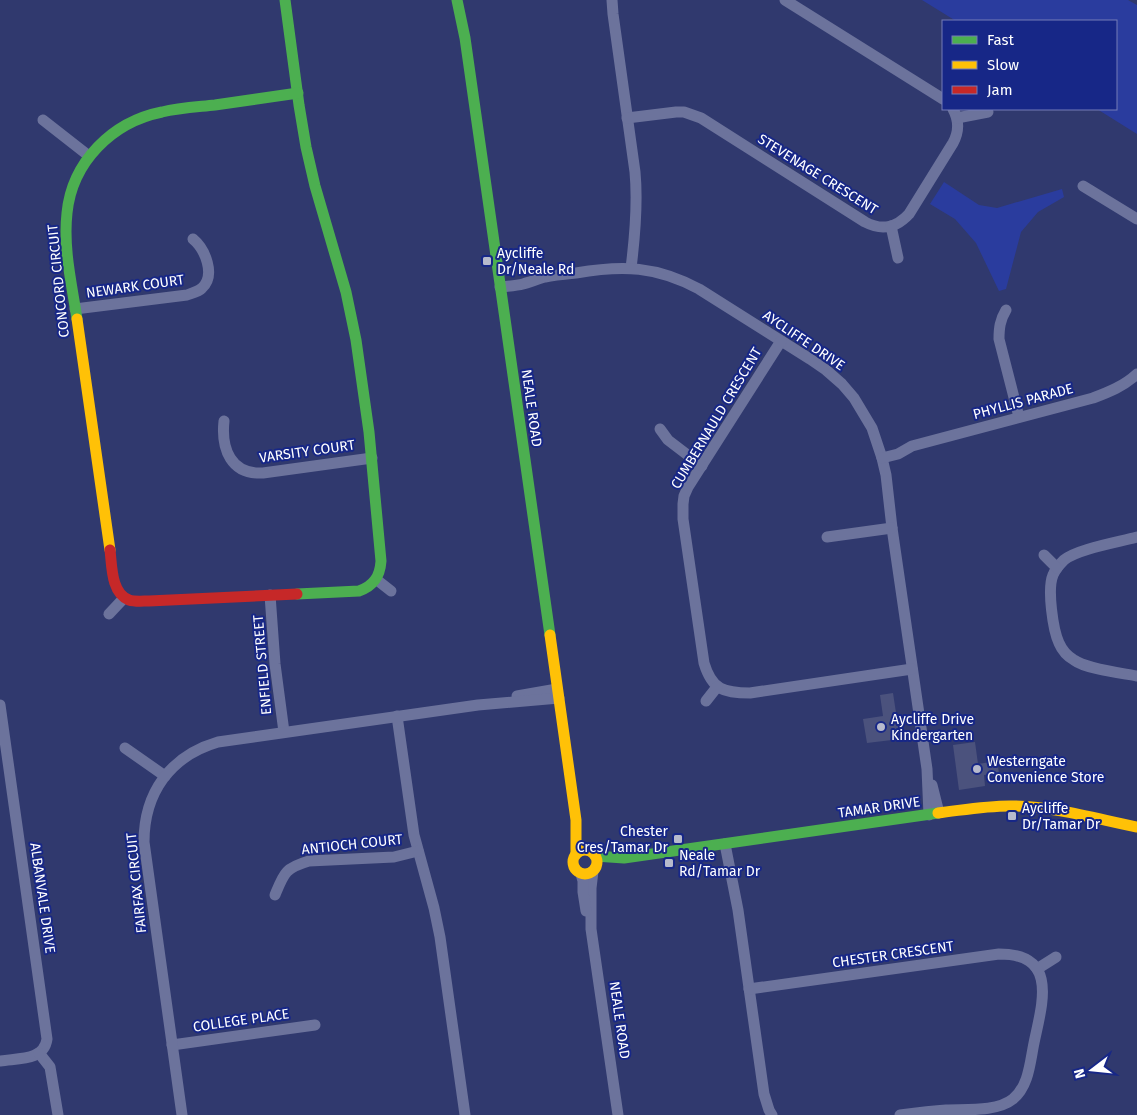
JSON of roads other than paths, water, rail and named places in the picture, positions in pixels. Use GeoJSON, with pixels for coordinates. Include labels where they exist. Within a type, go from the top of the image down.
{"type":"FeatureCollection","features":[{"type":"Feature","properties":{"kind":"street"},"geometry":{"type":"LineString","coordinates":[[108,614],[124,598],[136,602],[359,591],[367,589],[376,580],[381,567],[382,560],[372,458],[350,310],[338,258],[311,168],[285,0]]}},
{"type":"Feature","properties":{"kind":"street","name":"NEALE ROAD"},"geometry":{"type":"LineString","coordinates":[[458,0],[465,38],[576,820],[586,854]]}},
{"type":"Feature","properties":{"kind":"street"},"geometry":{"type":"LineString","coordinates":[[612,0],[612,14],[637,194],[632,268]]}},
{"type":"Feature","properties":{"kind":"street"},"geometry":{"type":"LineString","coordinates":[[784,0],[942,98]]}},
{"type":"Feature","properties":{"kind":"street","name":"CONCORD CIRCUIT"},"geometry":{"type":"LineString","coordinates":[[124,598],[118,592],[114,581],[67,250],[66,220],[71,191],[77,176],[89,156],[109,136],[143,117],[161,112],[298,93]]}},
{"type":"Feature","properties":{"kind":"street","name":"STEVENAGE CRESCENT"},"geometry":{"type":"LineString","coordinates":[[627,118],[676,112],[692,114],[865,222],[878,227],[891,226],[903,220],[908,214],[956,138],[958,125],[955,113]]}},
{"type":"Feature","properties":{"kind":"street"},"geometry":{"type":"LineString","coordinates":[[955,113],[988,112]]}},
{"type":"Feature","properties":{"kind":"street"},"geometry":{"type":"LineString","coordinates":[[43,120],[89,156]]}},
{"type":"Feature","properties":{"kind":"street"},"geometry":{"type":"LineString","coordinates":[[1084,186],[1137,219]]}},
{"type":"Feature","properties":{"kind":"street"},"geometry":{"type":"LineString","coordinates":[[891,226],[898,258]]}},
{"type":"Feature","properties":{"kind":"street","name":"NEWARK COURT"},"geometry":{"type":"LineString","coordinates":[[75,310],[187,295],[196,292],[206,282],[208,268],[203,250],[193,239]]}},
{"type":"Feature","properties":{"kind":"street","name":"AYCLIFFE DRIVE"},"geometry":{"type":"LineString","coordinates":[[500,283],[523,277],[545,277],[610,268],[632,268],[668,275],[684,281],[722,303],[826,370],[854,398],[872,428],[886,475],[934,814]]}},
{"type":"Feature","properties":{"kind":"street"},"geometry":{"type":"LineString","coordinates":[[1006,310],[1000,321],[999,338],[1019,417]]}},
{"type":"Feature","properties":{"kind":"street","name":"CUMBERNAULD CRESCENT"},"geometry":{"type":"LineString","coordinates":[[718,687],[712,682],[706,672],[704,663],[683,511],[684,496],[781,341]]}},
{"type":"Feature","properties":{"kind":"street","name":"PHYLLIS PARADE"},"geometry":{"type":"LineString","coordinates":[[881,454],[898,454],[912,446],[1107,393],[1121,386],[1137,374]]}},
{"type":"Feature","properties":{"kind":"street","name":"VARSITY COURT"},"geometry":{"type":"LineString","coordinates":[[224,421],[227,451],[231,460],[245,472],[263,473],[372,458]]}},
{"type":"Feature","properties":{"kind":"street"},"geometry":{"type":"LineString","coordinates":[[660,429],[668,440],[702,466]]}},
{"type":"Feature","properties":{"kind":"street"},"geometry":{"type":"LineString","coordinates":[[827,536],[892,528]]}},
{"type":"Feature","properties":{"kind":"street"},"geometry":{"type":"LineString","coordinates":[[1137,537],[1073,555],[1064,560],[1057,568],[1051,586],[1056,636],[1066,654],[1075,661],[1085,665],[1137,676]]}},
{"type":"Feature","properties":{"kind":"street"},"geometry":{"type":"LineString","coordinates":[[1044,555],[1057,568]]}},
{"type":"Feature","properties":{"kind":"street"},"geometry":{"type":"LineString","coordinates":[[376,580],[391,591]]}},
{"type":"Feature","properties":{"kind":"street","name":"ENFIELD STREET"},"geometry":{"type":"LineString","coordinates":[[270,595],[275,664],[284,732]]}},
{"type":"Feature","properties":{"kind":"street"},"geometry":{"type":"LineString","coordinates":[[706,701],[718,687],[733,693],[750,693],[912,669]]}},
{"type":"Feature","properties":{"kind":"street","name":"FAIRFAX CIRCUIT"},"geometry":{"type":"LineString","coordinates":[[182,1115],[144,842],[144,828],[149,804],[165,776],[185,757],[206,746],[229,740],[478,705],[521,695],[558,694]]}},
{"type":"Feature","properties":{"kind":"street","name":"ALBANVALE DRIVE"},"geometry":{"type":"LineString","coordinates":[[0,705],[2,733],[46,1032],[46,1044],[39,1053]]}},
{"type":"Feature","properties":{"kind":"street"},"geometry":{"type":"LineString","coordinates":[[397,716],[418,851],[437,921],[465,1115]]}},
{"type":"Feature","properties":{"kind":"street"},"geometry":{"type":"LineString","coordinates":[[126,748],[165,776]]}},
{"type":"Feature","properties":{"kind":"street","name":"TAMAR DRIVE"},"geometry":{"type":"LineString","coordinates":[[586,854],[624,858],[988,806],[1031,806],[1137,827]]}},
{"type":"Feature","properties":{"kind":"street"},"geometry":{"type":"LineString","coordinates":[[728,843],[764,1094],[772,1115]]}},
{"type":"Feature","properties":{"kind":"street","name":"ANTIOCH COURT"},"geometry":{"type":"LineString","coordinates":[[275,895],[286,872],[298,864],[309,861],[394,857],[418,851]]}},
{"type":"Feature","properties":{"kind":"street"},"geometry":{"type":"LineString","coordinates":[[586,854],[597,863],[594,870],[588,874],[581,874],[573,865],[574,858],[586,854]]}},
{"type":"Feature","properties":{"kind":"street","name":"TAMAR DRIVE"},"geometry":{"type":"LineString","coordinates":[[594,870],[624,858]]}},
{"type":"Feature","properties":{"kind":"street","name":"NEALE ROAD"},"geometry":{"type":"LineString","coordinates":[[594,870],[591,888],[592,929],[618,1115]]}},
{"type":"Feature","properties":{"kind":"street","name":"NEALE ROAD"},"geometry":{"type":"LineString","coordinates":[[581,874],[584,900],[592,929]]}},
{"type":"Feature","properties":{"kind":"street","name":"CHESTER CRESCENT"},"geometry":{"type":"LineString","coordinates":[[749,989],[999,954],[1020,956],[1029,960],[1037,970]]}},
{"type":"Feature","properties":{"kind":"street"},"geometry":{"type":"LineString","coordinates":[[900,1115],[998,1106],[1013,1100],[1027,1077],[1043,1000],[1042,984],[1037,970],[1056,957]]}},
{"type":"Feature","properties":{"kind":"street","name":"COLLEGE PLACE"},"geometry":{"type":"LineString","coordinates":[[172,1045],[315,1025]]}},
{"type":"Feature","properties":{"kind":"street"},"geometry":{"type":"LineString","coordinates":[[0,1061],[34,1056],[39,1053],[50,1067],[58,1115]]}},
{"type":"Feature","properties":{"kind":"place","name":"Aycliffe Dr/Neale Rd"},"geometry":{"type":"Point","coordinates":[487,261]}},
{"type":"Feature","properties":{"kind":"place","name":"Aycliffe Drive Kindergarten"},"geometry":{"type":"Point","coordinates":[881,727]}},
{"type":"Feature","properties":{"kind":"place","name":"Westerngate Convenience Store"},"geometry":{"type":"Point","coordinates":[977,769]}},
{"type":"Feature","properties":{"kind":"place","name":"Aycliffe Dr/Tamar Dr"},"geometry":{"type":"Point","coordinates":[1012,816]}},
{"type":"Feature","properties":{"kind":"place","name":"Chester Cres/Tamar Dr"},"geometry":{"type":"Point","coordinates":[678,839]}},
{"type":"Feature","properties":{"kind":"place","name":"Neale Rd/Tamar Dr"},"geometry":{"type":"Point","coordinates":[669,863]}}]}
